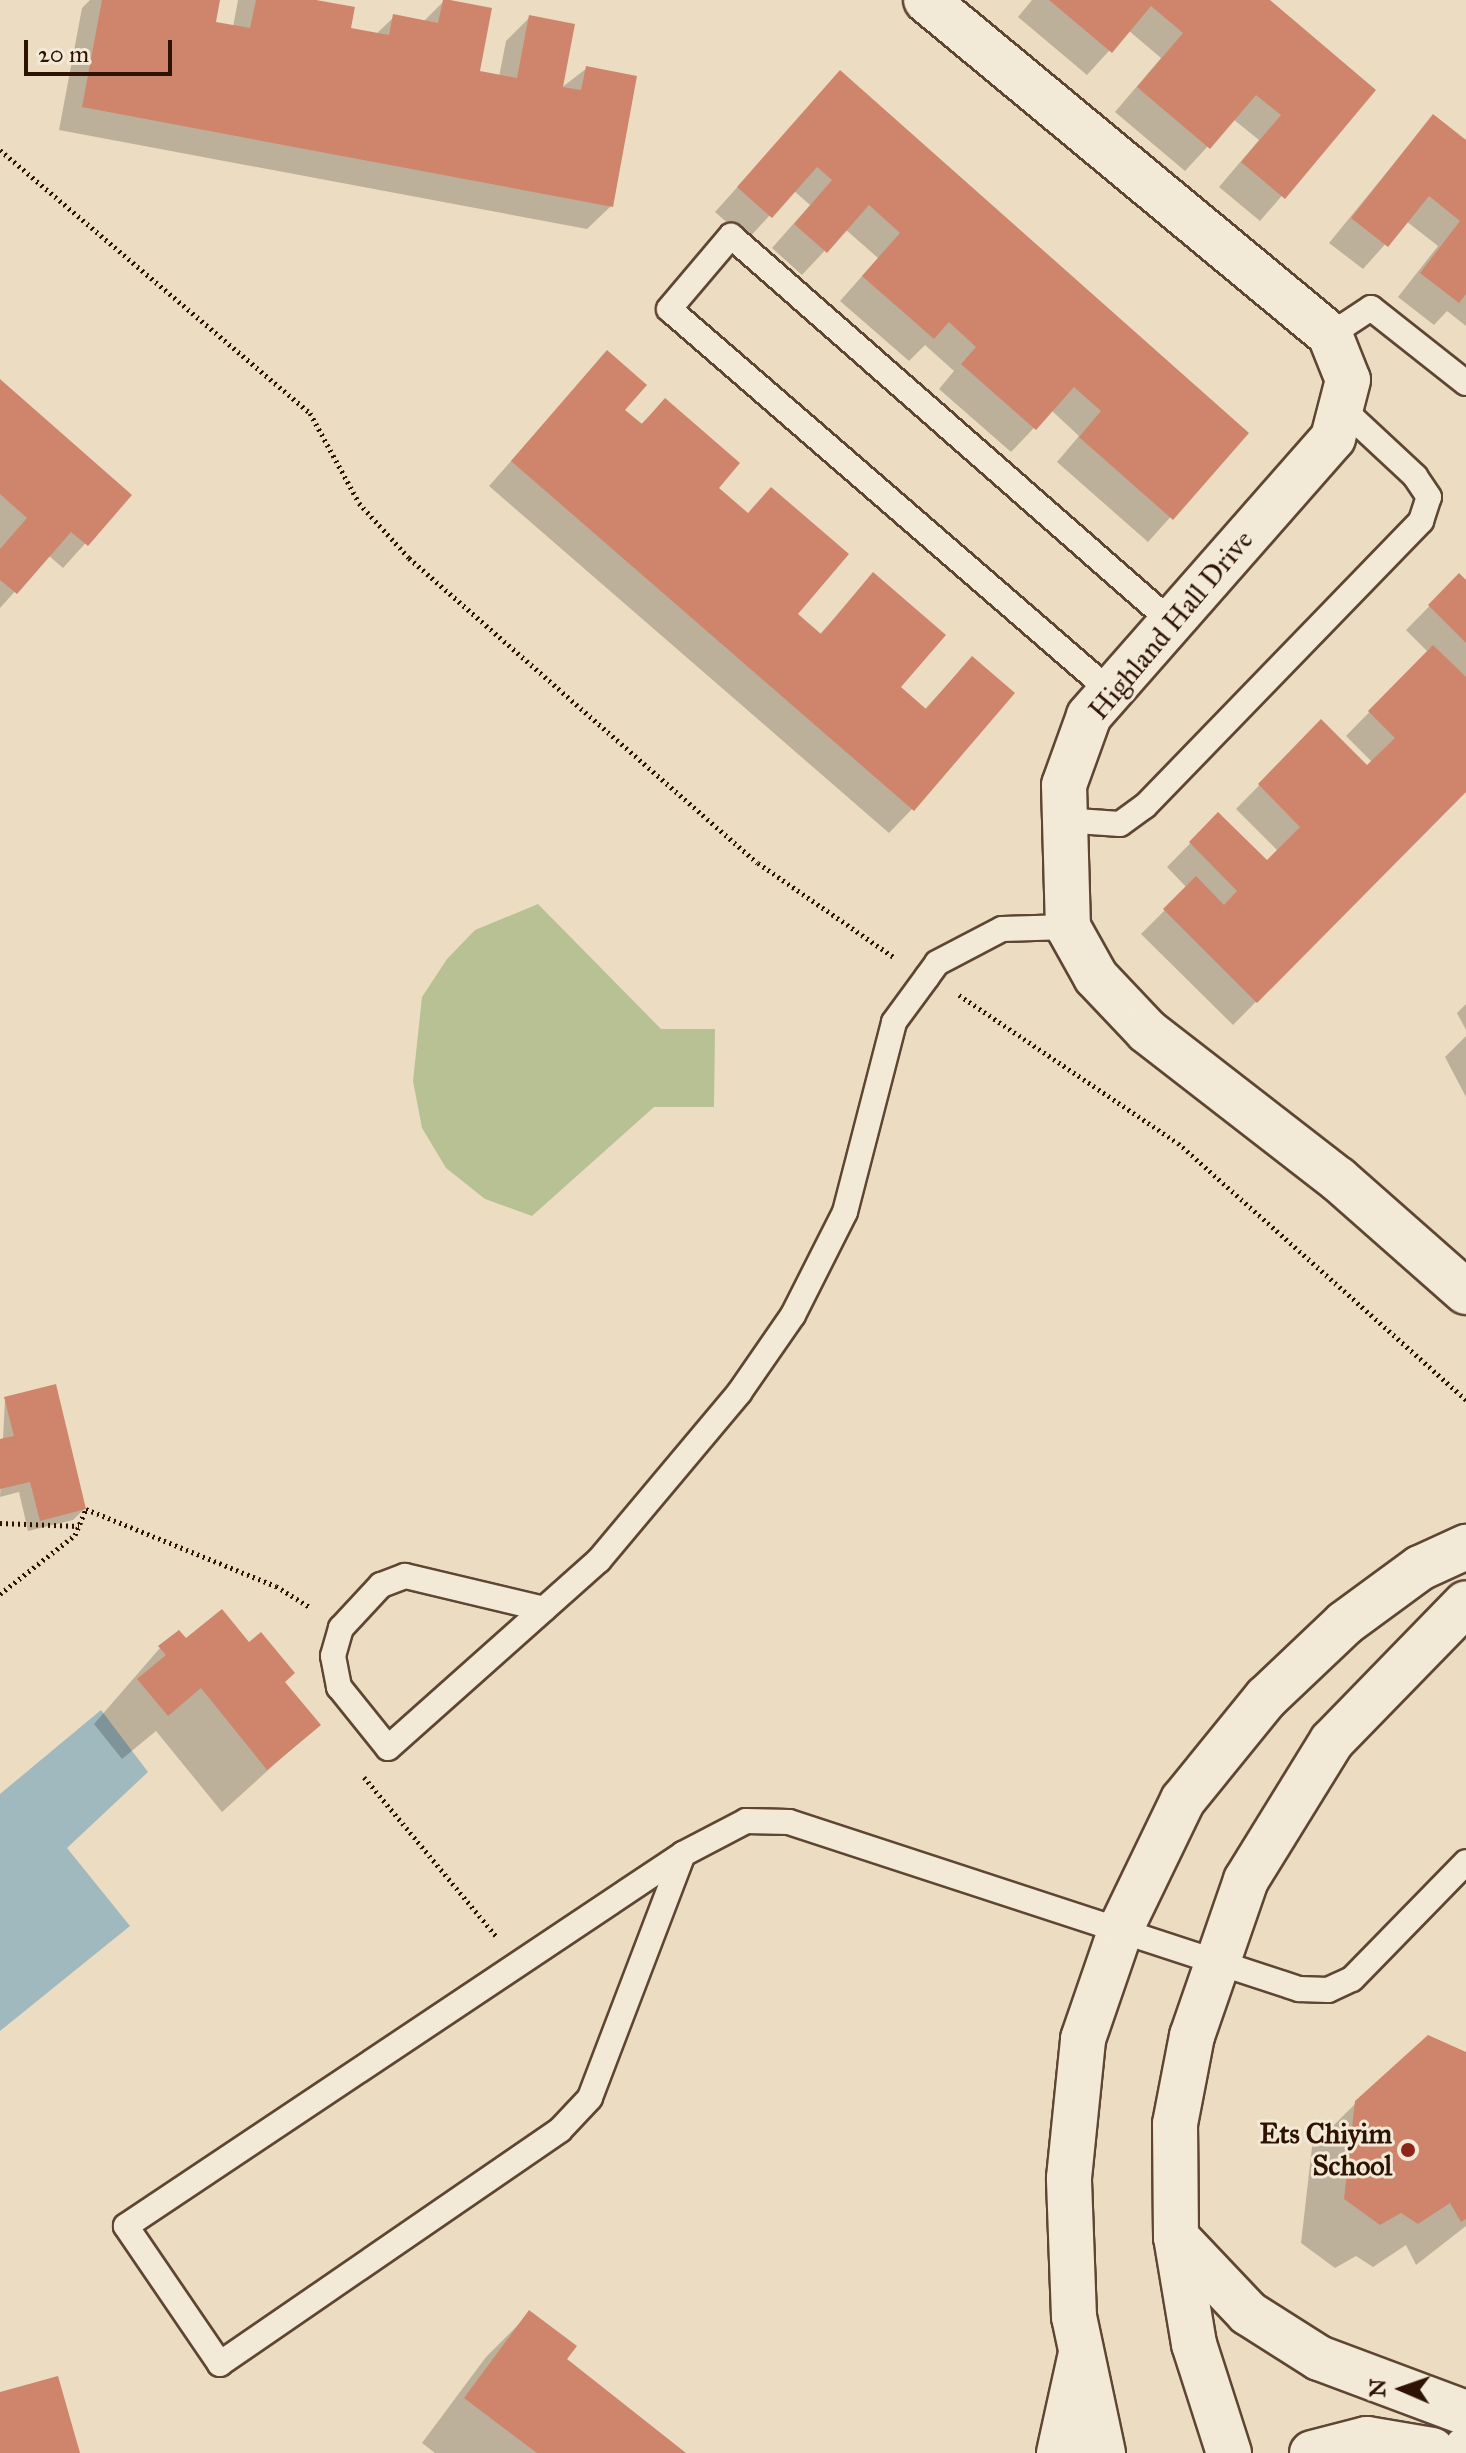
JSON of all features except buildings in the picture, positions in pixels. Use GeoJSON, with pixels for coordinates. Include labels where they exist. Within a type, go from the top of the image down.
{"type":"FeatureCollection","features":[{"type":"Feature","properties":{"kind":"street","name":"Highland Hall Drive"},"geometry":{"type":"LineString","coordinates":[[926,0],[1330,335],[1348,380],[1344,410],[1333,438],[1169,620],[1110,691],[1075,751],[1062,820],[1068,927],[1096,977],[1147,1031],[1338,1179],[1466,1292]]}},
{"type":"Feature","properties":{"kind":"street"},"geometry":{"type":"LineString","coordinates":[[1103,2453],[1081,2353],[1069,2178],[1083,2039],[1122,1926],[1183,1800],[1266,1698],[1345,1623],[1420,1568],[1466,1547]]}},
{"type":"Feature","properties":{"kind":"street"},"geometry":{"type":"LineString","coordinates":[[1229,2453],[1194,2344],[1176,2237],[1175,2124],[1192,2036],[1246,1880],[1332,1741],[1466,1603]]}},
{"type":"Feature","properties":{"kind":"street"},"geometry":{"type":"LineString","coordinates":[[1176,2237],[1248,2313],[1319,2358],[1466,2413]]}},
{"type":"Feature","properties":{"kind":"street"},"geometry":{"type":"LineString","coordinates":[[1059,2453],[1081,2353]]}},
{"type":"Feature","properties":{"kind":"street"},"geometry":{"type":"LineString","coordinates":[[1312,2453],[1367,2439],[1451,2447]]}},
{"type":"Feature","properties":{"kind":"lane"},"geometry":{"type":"LineString","coordinates":[[1110,691],[669,309],[731,236],[1169,620]]}},
{"type":"Feature","properties":{"kind":"lane"},"geometry":{"type":"LineString","coordinates":[[1330,335],[1371,308],[1466,383]]}},
{"type":"Feature","properties":{"kind":"lane"},"geometry":{"type":"LineString","coordinates":[[1062,820],[1120,824],[1145,806],[1421,521],[1429,497],[1415,476],[1344,410]]}},
{"type":"Feature","properties":{"kind":"lane"},"geometry":{"type":"LineString","coordinates":[[544,1609],[405,1576],[357,1602],[341,1628],[333,1656],[339,1687],[388,1748],[599,1560],[739,1393],[793,1315],[845,1212],[894,1022],[937,963],[1002,929],[1068,927]]}},
{"type":"Feature","properties":{"kind":"lane"},"geometry":{"type":"LineString","coordinates":[[683,1854],[590,2098],[560,2130],[220,2364],[126,2226],[683,1854],[746,1821],[789,1822],[1122,1926],[1266,1983],[1328,1990],[1352,1979],[1466,1862]]}},
{"type":"Feature","properties":{"kind":"path"},"geometry":{"type":"LineString","coordinates":[[0,150],[310,413],[359,503],[409,558],[758,863],[849,932],[1005,1020],[1178,1143],[1466,1400]]}},
{"type":"Feature","properties":{"kind":"path"},"geometry":{"type":"LineString","coordinates":[[0,1594],[79,1526],[86,1509],[276,1586],[341,1628]]}},
{"type":"Feature","properties":{"kind":"path"},"geometry":{"type":"LineString","coordinates":[[0,1523],[79,1526]]}},
{"type":"Feature","properties":{"kind":"path"},"geometry":{"type":"LineString","coordinates":[[388,1748],[362,1779],[520,1964]]}},
{"type":"Feature","properties":{"kind":"green space"},"geometry":{"type":"Polygon","coordinates":[[[538,904],[661,1029],[715,1029],[714,1107],[654,1107],[532,1216],[485,1199],[446,1168],[422,1128],[413,1081],[422,997],[447,959],[475,930],[538,904]]]}},
{"type":"Feature","properties":{"kind":"water"},"geometry":{"type":"Polygon","coordinates":[[[101,1710],[148,1772],[67,1848],[130,1926],[0,2031],[0,1794],[101,1710]]]}},
{"type":"Feature","properties":{"kind":"place","name":"Ets Chiyim School"},"geometry":{"type":"Point","coordinates":[1408,2150]}}]}
